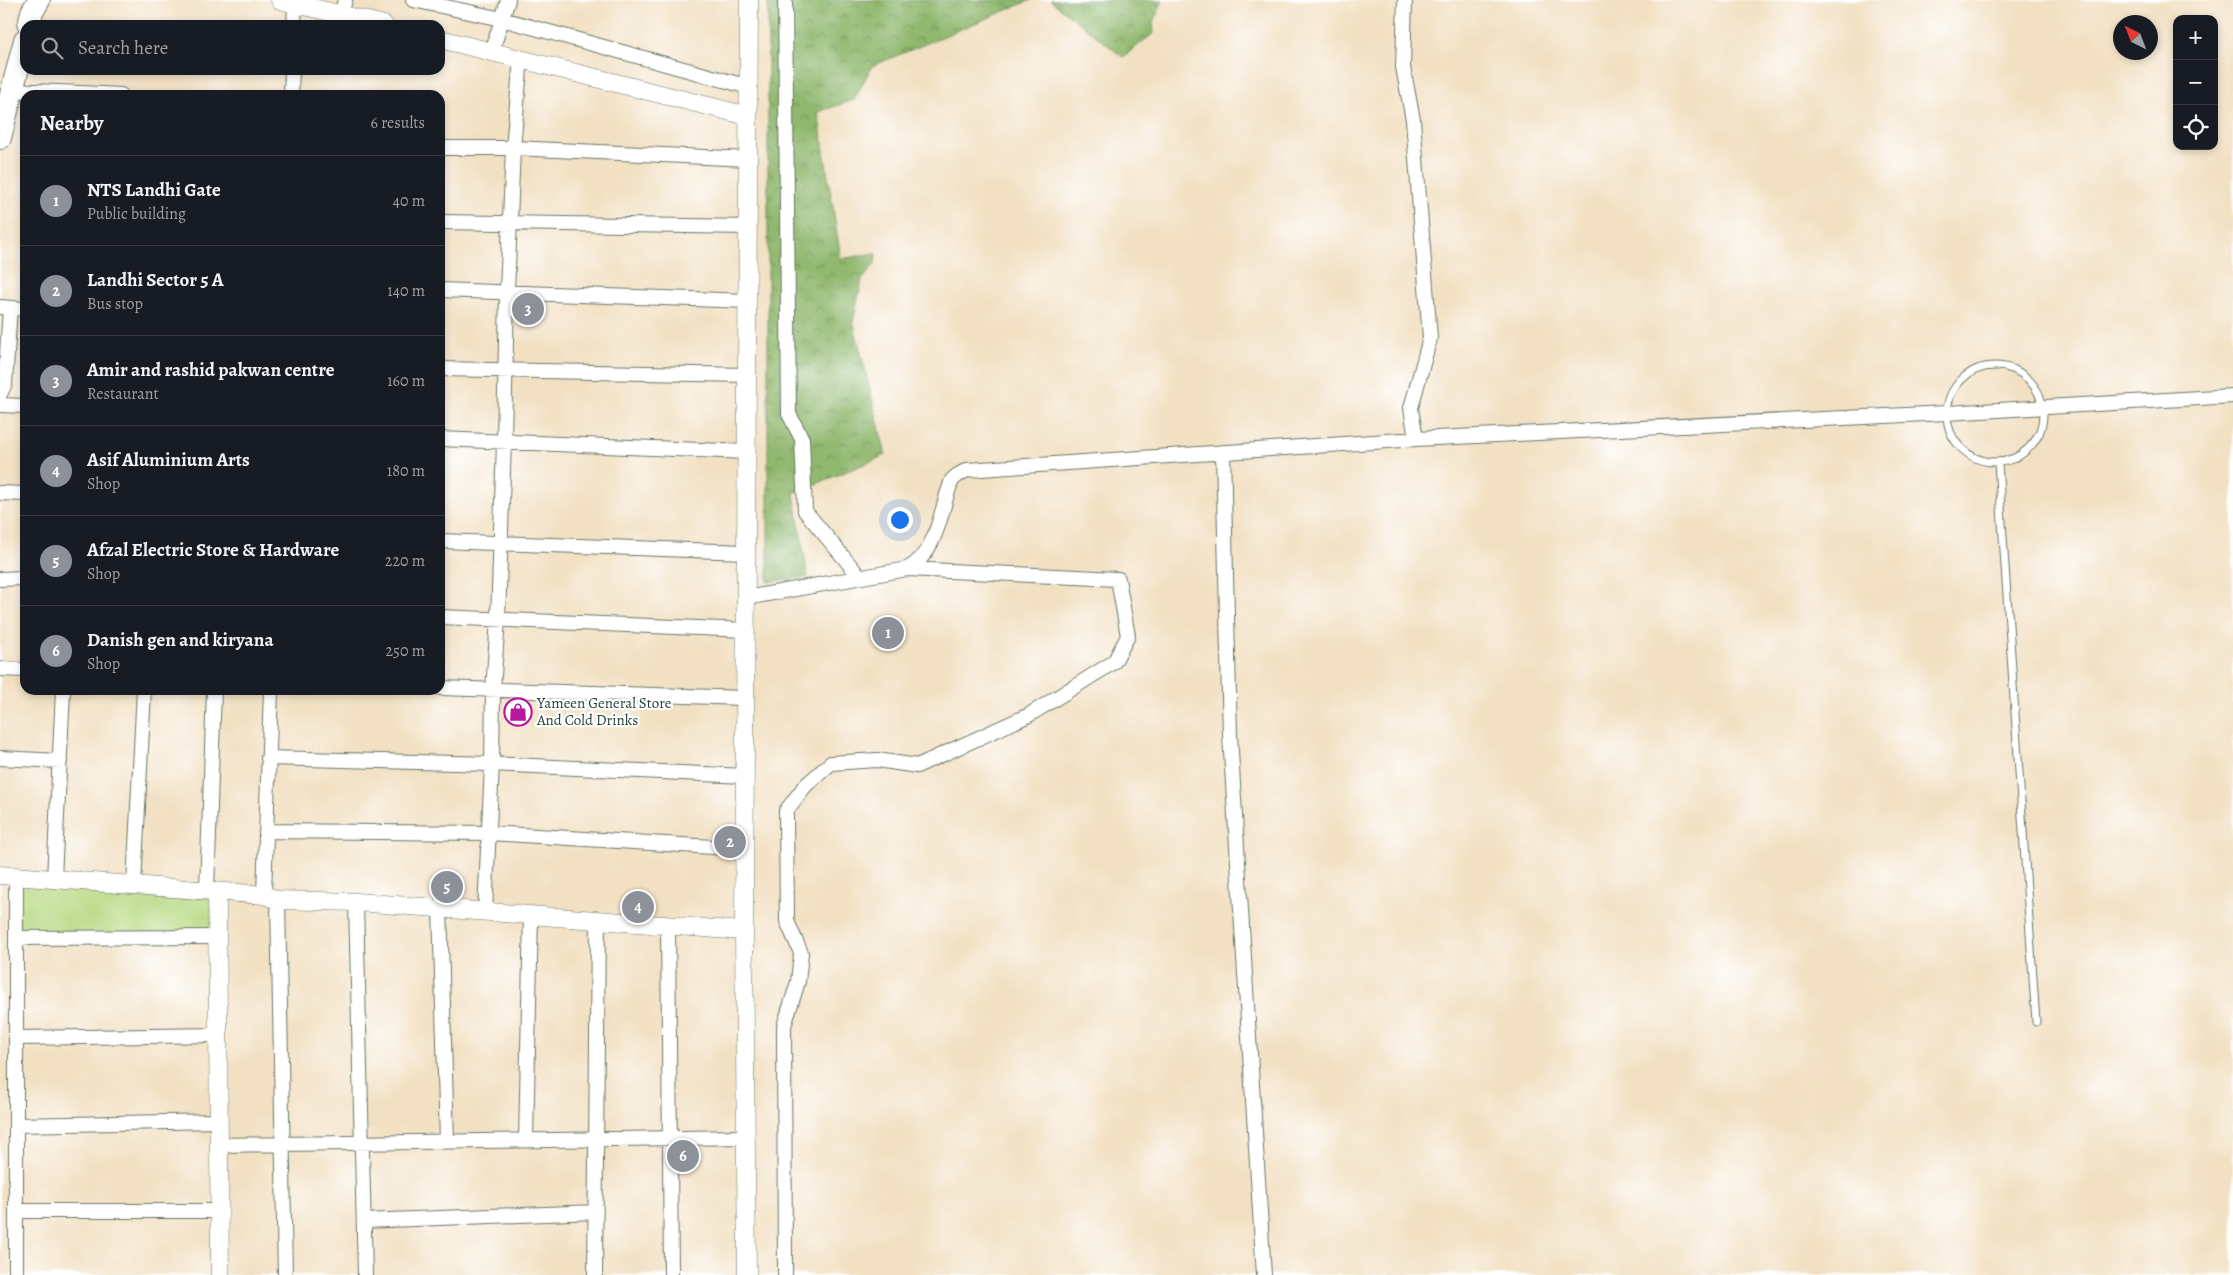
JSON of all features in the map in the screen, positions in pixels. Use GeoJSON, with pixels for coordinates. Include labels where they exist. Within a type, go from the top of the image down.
{"type":"FeatureCollection","features":[{"type":"Feature","properties":{"kind":"main road"},"geometry":{"type":"LineString","coordinates":[[30,20],[32,12],[39,0]]}},
{"type":"Feature","properties":{"kind":"main road"},"geometry":{"type":"LineString","coordinates":[[0,138],[20,59]]}},
{"type":"Feature","properties":{"kind":"street"},"geometry":{"type":"LineString","coordinates":[[413,0],[502,19],[749,87]]}},
{"type":"Feature","properties":{"kind":"street"},"geometry":{"type":"LineString","coordinates":[[492,51],[508,0]]}},
{"type":"Feature","properties":{"kind":"street"},"geometry":{"type":"LineString","coordinates":[[747,1275],[744,849],[749,0]]}},
{"type":"Feature","properties":{"kind":"street"},"geometry":{"type":"LineString","coordinates":[[785,0],[789,414],[802,439],[805,511],[860,577]]}},
{"type":"Feature","properties":{"kind":"street"},"geometry":{"type":"LineString","coordinates":[[1405,0],[1403,68],[1413,120],[1430,338],[1411,408],[1416,439]]}},
{"type":"Feature","properties":{"kind":"street"},"geometry":{"type":"LineString","coordinates":[[293,20],[288,2],[343,7],[373,20]]}},
{"type":"Feature","properties":{"kind":"street"},"geometry":{"type":"LineString","coordinates":[[445,39],[748,116]]}},
{"type":"Feature","properties":{"kind":"street"},"geometry":{"type":"LineString","coordinates":[[485,912],[492,764],[493,689],[498,620],[513,148],[521,58]]}},
{"type":"Feature","properties":{"kind":"street"},"geometry":{"type":"LineString","coordinates":[[292,75],[292,90]]}},
{"type":"Feature","properties":{"kind":"street"},"geometry":{"type":"LineString","coordinates":[[12,90],[20,90]]}},
{"type":"Feature","properties":{"kind":"street"},"geometry":{"type":"LineString","coordinates":[[445,148],[513,148],[748,159]]}},
{"type":"Feature","properties":{"kind":"street"},"geometry":{"type":"LineString","coordinates":[[445,222],[748,227]]}},
{"type":"Feature","properties":{"kind":"street"},"geometry":{"type":"LineString","coordinates":[[445,290],[748,301]]}},
{"type":"Feature","properties":{"kind":"street"},"geometry":{"type":"LineString","coordinates":[[0,394],[5,384],[5,308],[20,310]]}},
{"type":"Feature","properties":{"kind":"street"},"geometry":{"type":"LineString","coordinates":[[445,369],[747,375]]}},
{"type":"Feature","properties":{"kind":"street"},"geometry":{"type":"LineString","coordinates":[[907,569],[916,564],[928,551],[952,480],[967,470],[1416,439],[1946,413],[2233,396]]}},
{"type":"Feature","properties":{"kind":"street"},"geometry":{"type":"LineString","coordinates":[[0,405],[20,406]]}},
{"type":"Feature","properties":{"kind":"street"},"geometry":{"type":"LineString","coordinates":[[445,439],[747,452]]}},
{"type":"Feature","properties":{"kind":"street"},"geometry":{"type":"LineString","coordinates":[[1223,452],[1230,736],[1264,1275]]}},
{"type":"Feature","properties":{"kind":"street"},"geometry":{"type":"LineString","coordinates":[[0,493],[20,494]]}},
{"type":"Feature","properties":{"kind":"street"},"geometry":{"type":"LineString","coordinates":[[445,541],[746,552]]}},
{"type":"Feature","properties":{"kind":"street"},"geometry":{"type":"LineString","coordinates":[[746,598],[907,569],[1118,579],[1128,636],[1114,662],[1029,715],[917,766],[877,760],[831,763],[805,786],[786,811],[787,921],[801,953],[798,982],[784,1026],[785,1275]]}},
{"type":"Feature","properties":{"kind":"street"},"geometry":{"type":"LineString","coordinates":[[0,579],[20,578]]}},
{"type":"Feature","properties":{"kind":"street"},"geometry":{"type":"LineString","coordinates":[[445,617],[746,630]]}},
{"type":"Feature","properties":{"kind":"street"},"geometry":{"type":"LineString","coordinates":[[0,669],[20,670]]}},
{"type":"Feature","properties":{"kind":"street"},"geometry":{"type":"LineString","coordinates":[[445,688],[745,698]]}},
{"type":"Feature","properties":{"kind":"street"},"geometry":{"type":"LineString","coordinates":[[54,879],[63,695]]}},
{"type":"Feature","properties":{"kind":"street"},"geometry":{"type":"LineString","coordinates":[[134,885],[144,695]]}},
{"type":"Feature","properties":{"kind":"street"},"geometry":{"type":"LineString","coordinates":[[214,695],[212,891],[217,937],[220,1275]]}},
{"type":"Feature","properties":{"kind":"street"},"geometry":{"type":"LineString","coordinates":[[271,695],[266,831],[283,1145],[285,1275]]}},
{"type":"Feature","properties":{"kind":"street"},"geometry":{"type":"LineString","coordinates":[[0,758],[60,761]]}},
{"type":"Feature","properties":{"kind":"street"},"geometry":{"type":"LineString","coordinates":[[268,758],[492,764],[745,776]]}},
{"type":"Feature","properties":{"kind":"street"},"geometry":{"type":"LineString","coordinates":[[266,831],[488,833],[744,849]]}},
{"type":"Feature","properties":{"kind":"street"},"geometry":{"type":"LineString","coordinates":[[16,1275],[16,938],[8,876],[212,891],[271,898],[356,902],[744,931]]}},
{"type":"Feature","properties":{"kind":"street"},"geometry":{"type":"LineString","coordinates":[[356,902],[365,1275]]}},
{"type":"Feature","properties":{"kind":"street"},"geometry":{"type":"LineString","coordinates":[[440,908],[447,1141]]}},
{"type":"Feature","properties":{"kind":"street"},"geometry":{"type":"LineString","coordinates":[[526,1140],[531,915]]}},
{"type":"Feature","properties":{"kind":"street"},"geometry":{"type":"LineString","coordinates":[[595,1275],[598,920]]}},
{"type":"Feature","properties":{"kind":"street"},"geometry":{"type":"LineString","coordinates":[[668,926],[671,1275]]}},
{"type":"Feature","properties":{"kind":"street"},"geometry":{"type":"LineString","coordinates":[[16,938],[217,937]]}},
{"type":"Feature","properties":{"kind":"street"},"geometry":{"type":"LineString","coordinates":[[16,1038],[218,1036]]}},
{"type":"Feature","properties":{"kind":"street"},"geometry":{"type":"LineString","coordinates":[[16,1125],[218,1121]]}},
{"type":"Feature","properties":{"kind":"street"},"geometry":{"type":"LineString","coordinates":[[219,1145],[746,1138]]}},
{"type":"Feature","properties":{"kind":"street"},"geometry":{"type":"LineString","coordinates":[[16,1211],[219,1211]]}},
{"type":"Feature","properties":{"kind":"street"},"geometry":{"type":"LineString","coordinates":[[364,1221],[596,1212]]}},
{"type":"Feature","properties":{"kind":"lane"},"geometry":{"type":"LineString","coordinates":[[1992,366],[2007,367],[2020,372],[2039,393],[2043,407],[2043,423],[2037,438],[2027,450],[2014,459],[1998,463],[1978,460],[1961,449],[1950,433],[1946,413],[1952,392],[1966,376],[1978,369],[1992,366]]}},
{"type":"Feature","properties":{"kind":"lane"},"geometry":{"type":"LineString","coordinates":[[1998,463],[2036,1022]]}},
{"type":"Feature","properties":{"kind":"green space"},"geometry":{"type":"Polygon","coordinates":[[[768,0],[1031,0],[872,66],[854,100],[818,112],[841,259],[876,253],[875,264],[862,280],[853,321],[886,455],[794,493],[808,577],[768,582],[768,0]]]}},
{"type":"Feature","properties":{"kind":"green space"},"geometry":{"type":"Polygon","coordinates":[[[1050,0],[1163,0],[1153,23],[1154,33],[1123,57],[1050,0]]]}},
{"type":"Feature","properties":{"kind":"green space"},"geometry":{"type":"Polygon","coordinates":[[[16,877],[217,892],[217,937],[16,938],[16,877]]]}},
{"type":"Feature","properties":{"kind":"place","name":"Amir and rashid pakwan centre"},"geometry":{"type":"Point","coordinates":[528,309]}},
{"type":"Feature","properties":{"kind":"place","name":"NTS Landhi Gate"},"geometry":{"type":"Point","coordinates":[888,633]}},
{"type":"Feature","properties":{"kind":"place","name":"Yameen General Store And Cold Drinks"},"geometry":{"type":"Point","coordinates":[518,712]}},
{"type":"Feature","properties":{"kind":"place","name":"Landhi Sector 5 A"},"geometry":{"type":"Point","coordinates":[730,842]}},
{"type":"Feature","properties":{"kind":"place","name":"Afzal Electric Store & Hardware"},"geometry":{"type":"Point","coordinates":[447,887]}},
{"type":"Feature","properties":{"kind":"place","name":"Asif Aluminium Arts"},"geometry":{"type":"Point","coordinates":[638,907]}},
{"type":"Feature","properties":{"kind":"place","name":"Danish gen and kiryana"},"geometry":{"type":"Point","coordinates":[683,1156]}}]}
